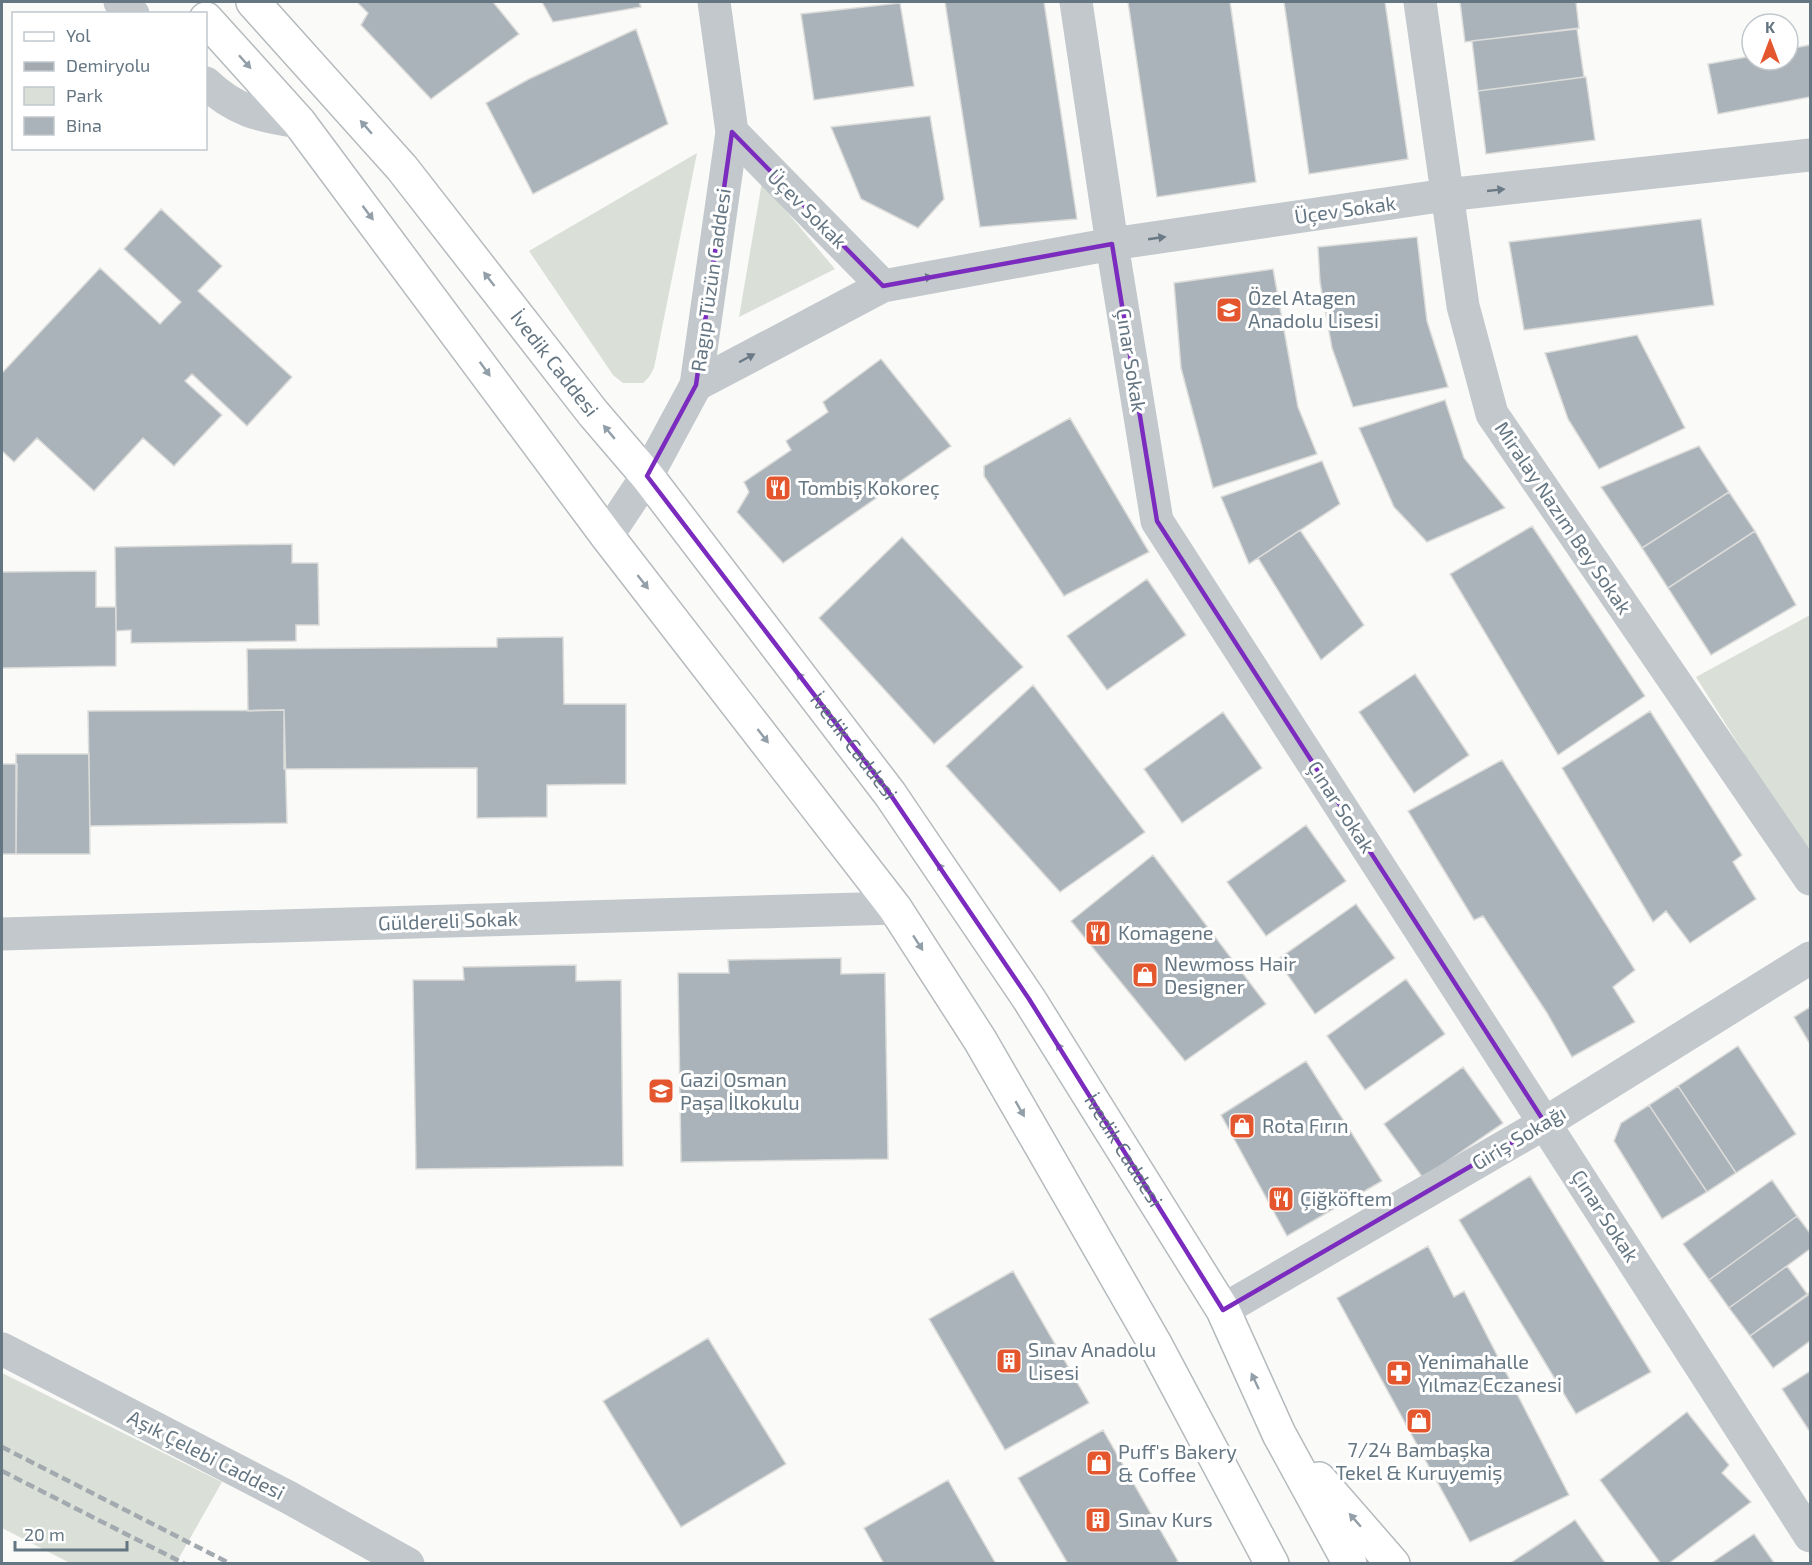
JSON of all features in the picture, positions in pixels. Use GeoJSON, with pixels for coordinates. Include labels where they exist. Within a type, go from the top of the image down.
{"type":"FeatureCollection","features":[{"type":"Feature","properties":{"kind":"main road","name":"İvedik Caddesi"},"geometry":{"type":"LineString","coordinates":[[253,2],[402,168],[593,413],[647,477],[890,794],[1029,999],[1223,1310],[1279,1434],[1350,1563]]}},
{"type":"Feature","properties":{"kind":"main road"},"geometry":{"type":"LineString","coordinates":[[207,20],[299,122],[607,536],[895,908],[980,1040],[1049,1159],[1155,1344],[1272,1563]]}},
{"type":"Feature","properties":{"kind":"main road"},"geometry":{"type":"LineString","coordinates":[[1279,1434],[1393,1563]]}},
{"type":"Feature","properties":{"kind":"street","name":"Ragıp Tüzün Caddesi"},"geometry":{"type":"LineString","coordinates":[[607,536],[647,477],[696,385],[732,132],[714,2]]}},
{"type":"Feature","properties":{"kind":"street","name":"Çınar Sokak"},"geometry":{"type":"LineString","coordinates":[[1076,2],[1157,521],[1810,1536]]}},
{"type":"Feature","properties":{"kind":"street","name":"Miralay Nazım Bey Sokak"},"geometry":{"type":"LineString","coordinates":[[1420,2],[1463,306],[1492,414],[1810,879]]}},
{"type":"Feature","properties":{"kind":"street"},"geometry":{"type":"LineString","coordinates":[[207,84],[238,107],[261,116],[299,122]]}},
{"type":"Feature","properties":{"kind":"street","name":"Üçev Sokak"},"geometry":{"type":"LineString","coordinates":[[732,132],[883,286]]}},
{"type":"Feature","properties":{"kind":"street","name":"Üçev Sokak"},"geometry":{"type":"LineString","coordinates":[[696,385],[883,286],[1112,244],[1446,195],[1810,155]]}},
{"type":"Feature","properties":{"kind":"street","name":"Güldereli Sokak"},"geometry":{"type":"LineString","coordinates":[[2,934],[895,908]]}},
{"type":"Feature","properties":{"kind":"street","name":"Giriş Sokağı"},"geometry":{"type":"LineString","coordinates":[[1223,1310],[1545,1123],[1810,958]]}},
{"type":"Feature","properties":{"kind":"street","name":"Aşık Çelebi Caddesi"},"geometry":{"type":"LineString","coordinates":[[2,1349],[278,1492],[408,1563]]}},
{"type":"Feature","properties":{"kind":"highlighted area"},"geometry":{"type":"Polygon","coordinates":[[[732,132],[883,286],[1112,244],[1157,521],[1545,1123],[1223,1310],[1029,999],[890,794],[647,476],[696,385],[732,132]]]}},
{"type":"Feature","properties":{"kind":"green space"},"geometry":{"type":"Polygon","coordinates":[[[697,153],[654,368],[643,383],[623,383],[613,375],[529,251],[697,153]]]}},
{"type":"Feature","properties":{"kind":"green space"},"geometry":{"type":"Polygon","coordinates":[[[762,182],[835,269],[739,317],[762,182]]]}},
{"type":"Feature","properties":{"kind":"green space"},"geometry":{"type":"Polygon","coordinates":[[[1810,615],[1810,858],[1696,677],[1810,615]]]}},
{"type":"Feature","properties":{"kind":"green space"},"geometry":{"type":"Polygon","coordinates":[[[2,1373],[222,1482],[176,1563],[70,1563],[2,1528],[2,1373]]]}},
{"type":"Feature","properties":{"kind":"building"},"geometry":{"type":"Polygon","coordinates":[[[357,2],[493,2],[519,34],[431,99],[361,25],[368,13],[357,2]]]}},
{"type":"Feature","properties":{"kind":"building"},"geometry":{"type":"Polygon","coordinates":[[[542,2],[639,2],[641,7],[553,22],[542,2]]]}},
{"type":"Feature","properties":{"kind":"building"},"geometry":{"type":"Polygon","coordinates":[[[945,2],[1044,2],[1077,219],[980,227],[945,2]]]}},
{"type":"Feature","properties":{"kind":"building"},"geometry":{"type":"Polygon","coordinates":[[[1128,2],[1230,2],[1256,182],[1157,197],[1128,2]]]}},
{"type":"Feature","properties":{"kind":"building"},"geometry":{"type":"Polygon","coordinates":[[[1284,2],[1385,2],[1408,159],[1309,174],[1284,2]]]}},
{"type":"Feature","properties":{"kind":"building"},"geometry":{"type":"Polygon","coordinates":[[[1460,2],[1576,2],[1579,28],[1465,42],[1460,2]]]}},
{"type":"Feature","properties":{"kind":"building"},"geometry":{"type":"Polygon","coordinates":[[[900,3],[914,86],[814,100],[801,14],[900,3]]]}},
{"type":"Feature","properties":{"kind":"building"},"geometry":{"type":"Polygon","coordinates":[[[636,29],[668,124],[533,194],[486,103],[529,79],[636,29]]]}},
{"type":"Feature","properties":{"kind":"building"},"geometry":{"type":"Polygon","coordinates":[[[1577,29],[1584,77],[1478,91],[1472,41],[1577,29]]]}},
{"type":"Feature","properties":{"kind":"building"},"geometry":{"type":"Polygon","coordinates":[[[1810,45],[1810,97],[1718,114],[1708,64],[1740,58],[1740,72],[1800,72],[1800,47],[1810,45]]]}},
{"type":"Feature","properties":{"kind":"building"},"geometry":{"type":"Polygon","coordinates":[[[1586,77],[1595,140],[1486,154],[1478,91],[1586,77]]]}},
{"type":"Feature","properties":{"kind":"building"},"geometry":{"type":"Polygon","coordinates":[[[930,116],[944,199],[918,228],[861,199],[831,127],[930,116]]]}},
{"type":"Feature","properties":{"kind":"building"},"geometry":{"type":"Polygon","coordinates":[[[161,209],[222,266],[198,291],[292,377],[247,426],[192,374],[185,381],[222,415],[174,466],[143,438],[94,491],[37,438],[14,462],[2,451],[2,373],[100,268],[160,324],[181,302],[124,249],[161,209]]]}},
{"type":"Feature","properties":{"kind":"building"},"geometry":{"type":"Polygon","coordinates":[[[1701,219],[1714,305],[1524,330],[1509,242],[1701,219]]]}},
{"type":"Feature","properties":{"kind":"building"},"geometry":{"type":"Polygon","coordinates":[[[1417,237],[1427,321],[1448,387],[1353,407],[1332,348],[1320,282],[1318,247],[1417,237]]]}},
{"type":"Feature","properties":{"kind":"building"},"geometry":{"type":"Polygon","coordinates":[[[1273,269],[1298,407],[1317,454],[1213,488],[1181,368],[1174,283],[1273,269]]]}},
{"type":"Feature","properties":{"kind":"building"},"geometry":{"type":"Polygon","coordinates":[[[1637,335],[1685,428],[1599,469],[1568,419],[1545,353],[1637,335]]]}},
{"type":"Feature","properties":{"kind":"building"},"geometry":{"type":"Polygon","coordinates":[[[881,359],[951,446],[783,563],[737,512],[749,492],[744,482],[791,450],[786,441],[828,412],[823,402],[881,359]]]}},
{"type":"Feature","properties":{"kind":"building"},"geometry":{"type":"Polygon","coordinates":[[[1445,400],[1464,458],[1505,508],[1427,542],[1394,507],[1359,428],[1445,400]]]}},
{"type":"Feature","properties":{"kind":"building"},"geometry":{"type":"Polygon","coordinates":[[[1070,418],[1149,552],[1064,596],[984,476],[984,466],[1070,418]]]}},
{"type":"Feature","properties":{"kind":"building"},"geometry":{"type":"Polygon","coordinates":[[[1699,446],[1729,492],[1642,548],[1601,487],[1699,446]]]}},
{"type":"Feature","properties":{"kind":"building"},"geometry":{"type":"Polygon","coordinates":[[[1322,461],[1340,504],[1249,564],[1221,497],[1322,461]]]}},
{"type":"Feature","properties":{"kind":"building"},"geometry":{"type":"Polygon","coordinates":[[[1729,492],[1755,531],[1668,588],[1642,548],[1729,492]]]}},
{"type":"Feature","properties":{"kind":"building"},"geometry":{"type":"Polygon","coordinates":[[[1532,526],[1645,696],[1558,755],[1450,574],[1532,526]]]}},
{"type":"Feature","properties":{"kind":"building"},"geometry":{"type":"Polygon","coordinates":[[[1300,530],[1364,625],[1321,660],[1258,558],[1300,530]]]}},
{"type":"Feature","properties":{"kind":"building"},"geometry":{"type":"Polygon","coordinates":[[[1755,531],[1796,605],[1711,655],[1668,588],[1755,531]]]}},
{"type":"Feature","properties":{"kind":"building"},"geometry":{"type":"Polygon","coordinates":[[[902,537],[1023,667],[934,744],[819,618],[902,537]]]}},
{"type":"Feature","properties":{"kind":"building"},"geometry":{"type":"Polygon","coordinates":[[[292,544],[292,563],[318,563],[319,625],[296,625],[296,641],[131,643],[131,630],[116,631],[115,547],[292,544]]]}},
{"type":"Feature","properties":{"kind":"building"},"geometry":{"type":"Polygon","coordinates":[[[96,571],[96,607],[116,607],[116,666],[2,668],[2,572],[96,571]]]}},
{"type":"Feature","properties":{"kind":"building"},"geometry":{"type":"Polygon","coordinates":[[[1147,579],[1186,635],[1107,690],[1067,636],[1147,579]]]}},
{"type":"Feature","properties":{"kind":"building"},"geometry":{"type":"Polygon","coordinates":[[[563,637],[564,704],[626,704],[626,784],[547,785],[547,817],[477,818],[477,768],[284,769],[284,710],[248,711],[247,649],[497,647],[497,638],[563,637]]]}},
{"type":"Feature","properties":{"kind":"building"},"geometry":{"type":"Polygon","coordinates":[[[1415,674],[1469,755],[1414,793],[1359,712],[1415,674]]]}},
{"type":"Feature","properties":{"kind":"building"},"geometry":{"type":"Polygon","coordinates":[[[1033,685],[1145,832],[1060,892],[946,766],[1033,685]]]}},
{"type":"Feature","properties":{"kind":"building"},"geometry":{"type":"Polygon","coordinates":[[[284,710],[287,823],[90,826],[88,711],[284,710]]]}},
{"type":"Feature","properties":{"kind":"building"},"geometry":{"type":"Polygon","coordinates":[[[1650,711],[1742,855],[1733,862],[1756,899],[1690,943],[1666,911],[1653,922],[1562,768],[1650,711]]]}},
{"type":"Feature","properties":{"kind":"building"},"geometry":{"type":"Polygon","coordinates":[[[1223,712],[1262,768],[1182,823],[1144,769],[1223,712]]]}},
{"type":"Feature","properties":{"kind":"building"},"geometry":{"type":"Polygon","coordinates":[[[16,754],[89,754],[90,854],[16,854],[16,754]]]}},
{"type":"Feature","properties":{"kind":"building"},"geometry":{"type":"Polygon","coordinates":[[[1502,760],[1635,970],[1613,987],[1635,1022],[1572,1057],[1547,1013],[1483,916],[1474,920],[1408,811],[1502,760]]]}},
{"type":"Feature","properties":{"kind":"building"},"geometry":{"type":"Polygon","coordinates":[[[2,764],[17,764],[16,854],[2,854],[2,764]]]}},
{"type":"Feature","properties":{"kind":"building"},"geometry":{"type":"Polygon","coordinates":[[[1306,825],[1346,881],[1266,936],[1227,882],[1306,825]]]}},
{"type":"Feature","properties":{"kind":"building"},"geometry":{"type":"Polygon","coordinates":[[[1153,855],[1266,1004],[1185,1061],[1071,921],[1153,855]]]}},
{"type":"Feature","properties":{"kind":"building"},"geometry":{"type":"Polygon","coordinates":[[[1356,904],[1395,958],[1315,1014],[1277,960],[1356,904]]]}},
{"type":"Feature","properties":{"kind":"building"},"geometry":{"type":"Polygon","coordinates":[[[841,958],[841,974],[885,973],[888,1159],[681,1162],[678,973],[729,973],[728,960],[841,958]]]}},
{"type":"Feature","properties":{"kind":"building"},"geometry":{"type":"Polygon","coordinates":[[[576,965],[576,981],[621,980],[623,1166],[416,1169],[413,980],[464,980],[463,967],[576,965]]]}},
{"type":"Feature","properties":{"kind":"building"},"geometry":{"type":"Polygon","coordinates":[[[1406,979],[1445,1034],[1365,1090],[1327,1036],[1406,979]]]}},
{"type":"Feature","properties":{"kind":"building"},"geometry":{"type":"Polygon","coordinates":[[[1810,1007],[1810,1044],[1794,1017],[1810,1007]]]}},
{"type":"Feature","properties":{"kind":"building"},"geometry":{"type":"Polygon","coordinates":[[[1738,1046],[1796,1134],[1736,1173],[1678,1086],[1738,1046]]]}},
{"type":"Feature","properties":{"kind":"building"},"geometry":{"type":"Polygon","coordinates":[[[1306,1061],[1382,1181],[1287,1236],[1221,1115],[1306,1061]]]}},
{"type":"Feature","properties":{"kind":"building"},"geometry":{"type":"Polygon","coordinates":[[[1463,1067],[1503,1123],[1423,1178],[1384,1124],[1463,1067]]]}},
{"type":"Feature","properties":{"kind":"building"},"geometry":{"type":"Polygon","coordinates":[[[1678,1086],[1736,1173],[1707,1192],[1649,1105],[1678,1086]]]}},
{"type":"Feature","properties":{"kind":"building"},"geometry":{"type":"Polygon","coordinates":[[[1649,1105],[1707,1192],[1662,1219],[1614,1141],[1621,1123],[1649,1105]]]}},
{"type":"Feature","properties":{"kind":"building"},"geometry":{"type":"Polygon","coordinates":[[[1530,1176],[1651,1372],[1576,1414],[1459,1220],[1530,1176]]]}},
{"type":"Feature","properties":{"kind":"building"},"geometry":{"type":"Polygon","coordinates":[[[1772,1180],[1797,1216],[1709,1280],[1683,1244],[1772,1180]]]}},
{"type":"Feature","properties":{"kind":"building"},"geometry":{"type":"Polygon","coordinates":[[[1797,1216],[1810,1233],[1810,1249],[1729,1308],[1709,1280],[1797,1216]]]}},
{"type":"Feature","properties":{"kind":"building"},"geometry":{"type":"Polygon","coordinates":[[[1428,1246],[1454,1297],[1464,1291],[1569,1495],[1470,1542],[1337,1298],[1428,1246]]]}},
{"type":"Feature","properties":{"kind":"building"},"geometry":{"type":"Polygon","coordinates":[[[1787,1266],[1808,1295],[1750,1336],[1729,1308],[1787,1266]]]}},
{"type":"Feature","properties":{"kind":"building","name":"Sınav Anadolu Lisesi"},"geometry":{"type":"Polygon","coordinates":[[[1013,1271],[1089,1403],[1005,1450],[929,1319],[1013,1271]]]}},
{"type":"Feature","properties":{"kind":"building"},"geometry":{"type":"Polygon","coordinates":[[[1810,1292],[1810,1341],[1773,1368],[1750,1336],[1810,1292]]]}},
{"type":"Feature","properties":{"kind":"building"},"geometry":{"type":"Polygon","coordinates":[[[708,1338],[786,1464],[681,1527],[603,1401],[708,1338]]]}},
{"type":"Feature","properties":{"kind":"building"},"geometry":{"type":"Polygon","coordinates":[[[1810,1371],[1810,1432],[1782,1389],[1810,1371]]]}},
{"type":"Feature","properties":{"kind":"building"},"geometry":{"type":"Polygon","coordinates":[[[1687,1412],[1729,1465],[1722,1473],[1751,1502],[1668,1564],[1661,1564],[1600,1480],[1687,1412]]]}},
{"type":"Feature","properties":{"kind":"building","name":"Sınav Kurs"},"geometry":{"type":"Polygon","coordinates":[[[1103,1430],[1178,1561],[1174,1564],[1068,1564],[1018,1478],[1103,1430]]]}},
{"type":"Feature","properties":{"kind":"building"},"geometry":{"type":"Polygon","coordinates":[[[948,1480],[996,1564],[884,1564],[864,1528],[948,1480]]]}},
{"type":"Feature","properties":{"kind":"building"},"geometry":{"type":"Polygon","coordinates":[[[1575,1520],[1606,1564],[1509,1564],[1575,1520]]]}},
{"type":"Feature","properties":{"kind":"building"},"geometry":{"type":"Polygon","coordinates":[[[1754,1534],[1775,1564],[1710,1564],[1754,1534]]]}},
{"type":"Feature","properties":{"kind":"railway"},"geometry":{"type":"LineString","coordinates":[[2,1447],[231,1564]]}},
{"type":"Feature","properties":{"kind":"railway"},"geometry":{"type":"LineString","coordinates":[[2,1471],[185,1564]]}},
{"type":"Feature","properties":{"kind":"place","name":"Özel Atagen Anadolu Lisesi"},"geometry":{"type":"Point","coordinates":[1229,310]}},
{"type":"Feature","properties":{"kind":"place","name":"Tombiş Kokoreç"},"geometry":{"type":"Point","coordinates":[778,488]}},
{"type":"Feature","properties":{"kind":"place","name":"Komagene"},"geometry":{"type":"Point","coordinates":[1098,933]}},
{"type":"Feature","properties":{"kind":"place","name":"Newmoss Hair Designer"},"geometry":{"type":"Point","coordinates":[1145,975]}},
{"type":"Feature","properties":{"kind":"place","name":"Gazi Osman Paşa İlkokulu"},"geometry":{"type":"Point","coordinates":[661,1091]}},
{"type":"Feature","properties":{"kind":"place","name":"Rota Fırın"},"geometry":{"type":"Point","coordinates":[1242,1126]}},
{"type":"Feature","properties":{"kind":"place","name":"Çiğköftem"},"geometry":{"type":"Point","coordinates":[1281,1199]}},
{"type":"Feature","properties":{"kind":"place","name":"Sınav Anadolu Lisesi"},"geometry":{"type":"Point","coordinates":[1009,1361]}},
{"type":"Feature","properties":{"kind":"place","name":"Yenimahalle Yılmaz Eczanesi"},"geometry":{"type":"Point","coordinates":[1399,1373]}},
{"type":"Feature","properties":{"kind":"place","name":"7/24 Bambaşka Tekel & Kuruyemiş"},"geometry":{"type":"Point","coordinates":[1419,1421]}},
{"type":"Feature","properties":{"kind":"place","name":"Puff's Bakery & Coffee"},"geometry":{"type":"Point","coordinates":[1099,1463]}},
{"type":"Feature","properties":{"kind":"place","name":"Sınav Kurs"},"geometry":{"type":"Point","coordinates":[1098,1520]}}]}
